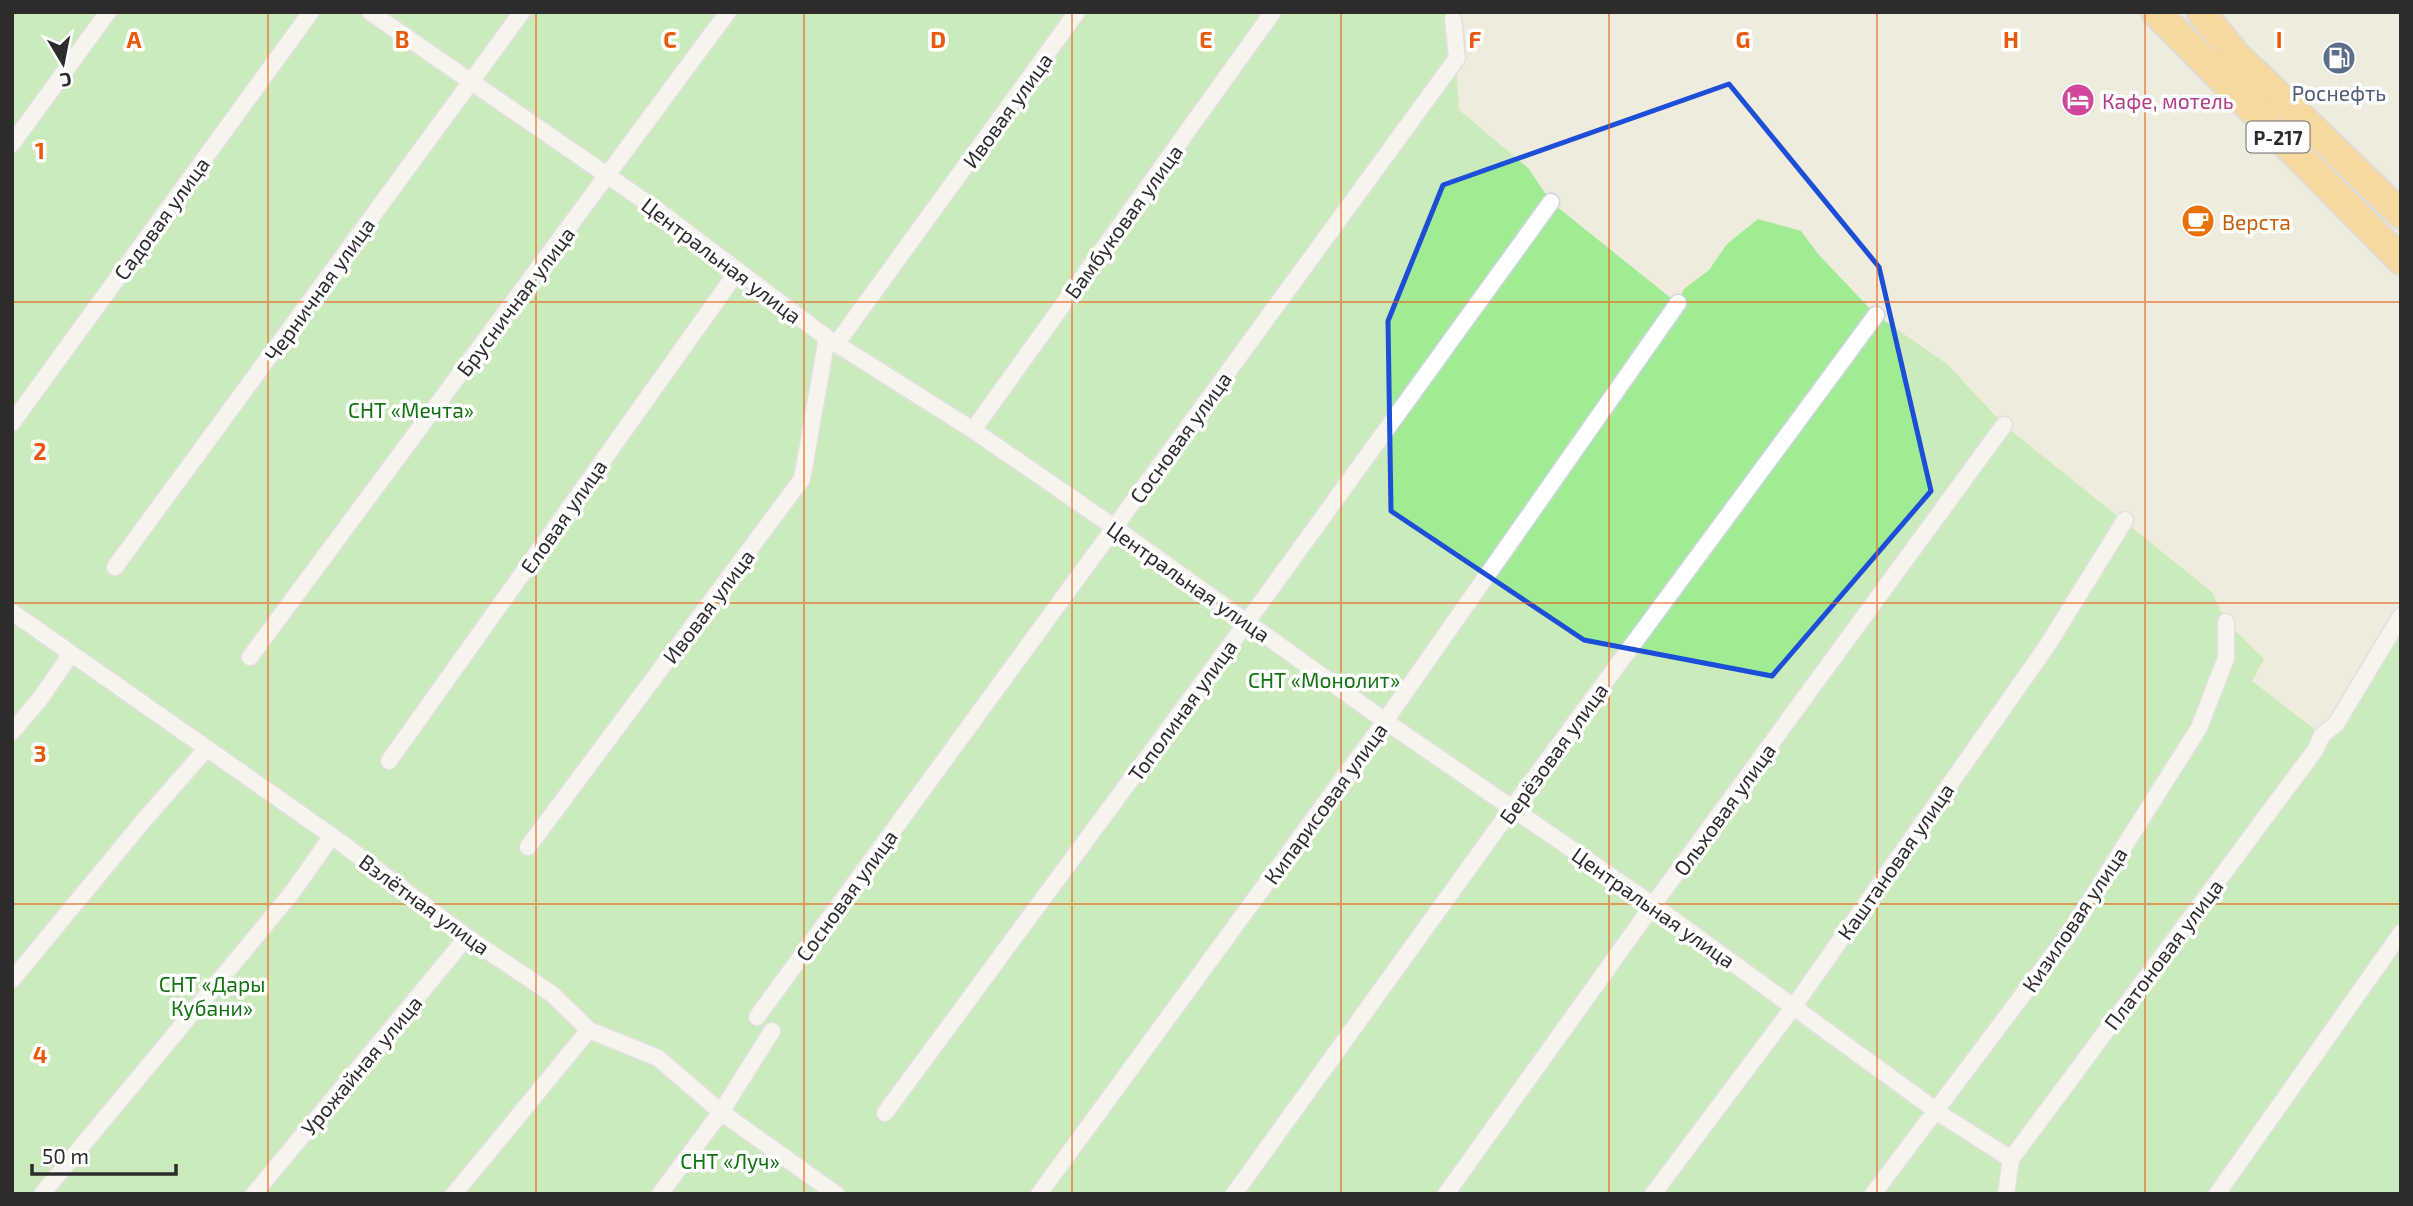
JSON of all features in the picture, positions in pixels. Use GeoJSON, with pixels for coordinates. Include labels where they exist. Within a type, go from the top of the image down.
{"type":"FeatureCollection","features":[{"type":"Feature","properties":{"kind":"highway","name":"Р-217"},"geometry":{"type":"LineString","coordinates":[[2156,12],[2401,260]]}},
{"type":"Feature","properties":{"kind":"highway","name":"Р-217"},"geometry":{"type":"LineString","coordinates":[[2201,12],[2236,55],[2401,214]]}},
{"type":"Feature","properties":{"kind":"street"},"geometry":{"type":"LineString","coordinates":[[12,144],[108,12]]}},
{"type":"Feature","properties":{"kind":"street","name":"Садовая улица"},"geometry":{"type":"LineString","coordinates":[[12,423],[311,12]]}},
{"type":"Feature","properties":{"kind":"street","name":"Центральная улица"},"geometry":{"type":"LineString","coordinates":[[370,12],[656,209],[737,272],[832,340],[974,430],[1114,527],[1385,721],[1653,905],[1936,1110],[2011,1159]]}},
{"type":"Feature","properties":{"kind":"street","name":"Черничная улица"},"geometry":{"type":"LineString","coordinates":[[115,567],[522,12]]}},
{"type":"Feature","properties":{"kind":"street","name":"Брусничная улица"},"geometry":{"type":"LineString","coordinates":[[250,657],[727,12]]}},
{"type":"Feature","properties":{"kind":"street","name":"Ивовая улица"},"geometry":{"type":"LineString","coordinates":[[528,848],[802,479],[832,340],[1077,12]]}},
{"type":"Feature","properties":{"kind":"street","name":"Бамбуковая улица"},"geometry":{"type":"LineString","coordinates":[[974,430],[1273,12]]}},
{"type":"Feature","properties":{"kind":"street","name":"Сосновая улица"},"geometry":{"type":"LineString","coordinates":[[757,1017],[1457,58],[1453,19]]}},
{"type":"Feature","properties":{"kind":"street","name":"Тополиная улица"},"geometry":{"type":"LineString","coordinates":[[885,1113],[1247,622],[1551,202]]}},
{"type":"Feature","properties":{"kind":"street","name":"Еловая улица"},"geometry":{"type":"LineString","coordinates":[[389,761],[737,272]]}},
{"type":"Feature","properties":{"kind":"street","name":"Кипарисовая улица"},"geometry":{"type":"LineString","coordinates":[[1039,1194],[1385,721],[1678,303]]}},
{"type":"Feature","properties":{"kind":"street","name":"Берёзовая улица"},"geometry":{"type":"LineString","coordinates":[[1234,1194],[1512,808],[1876,315]]}},
{"type":"Feature","properties":{"kind":"street","name":"Ольховая улица"},"geometry":{"type":"LineString","coordinates":[[1446,1194],[1653,905],[2004,425]]}},
{"type":"Feature","properties":{"kind":"street","name":"Каштановая улица"},"geometry":{"type":"LineString","coordinates":[[1653,1194],[1794,1006],[2047,646],[2125,520]]}},
{"type":"Feature","properties":{"kind":"street","name":"Взлётная улица"},"geometry":{"type":"LineString","coordinates":[[12,612],[332,836],[467,937],[552,994],[589,1030],[658,1058],[721,1112],[835,1194]]}},
{"type":"Feature","properties":{"kind":"street","name":"Платоновая улица"},"geometry":{"type":"LineString","coordinates":[[2011,1159],[2316,750],[2322,735],[2336,723],[2401,616]]}},
{"type":"Feature","properties":{"kind":"street","name":"Кизиловая улица"},"geometry":{"type":"LineString","coordinates":[[1873,1194],[2070,932],[2199,728],[2226,658],[2226,622]]}},
{"type":"Feature","properties":{"kind":"street"},"geometry":{"type":"LineString","coordinates":[[12,732],[40,699],[71,654]]}},
{"type":"Feature","properties":{"kind":"street"},"geometry":{"type":"LineString","coordinates":[[12,980],[207,748]]}},
{"type":"Feature","properties":{"kind":"street"},"geometry":{"type":"LineString","coordinates":[[42,1194],[283,905],[332,836]]}},
{"type":"Feature","properties":{"kind":"street"},"geometry":{"type":"LineString","coordinates":[[2217,1194],[2401,933]]}},
{"type":"Feature","properties":{"kind":"street","name":"Урожайная улица"},"geometry":{"type":"LineString","coordinates":[[254,1194],[467,937]]}},
{"type":"Feature","properties":{"kind":"street"},"geometry":{"type":"LineString","coordinates":[[454,1194],[589,1030]]}},
{"type":"Feature","properties":{"kind":"street"},"geometry":{"type":"LineString","coordinates":[[660,1194],[721,1112],[772,1031]]}},
{"type":"Feature","properties":{"kind":"street"},"geometry":{"type":"LineString","coordinates":[[2005,1193],[2011,1159]]}},
{"type":"Feature","properties":{"kind":"highlighted area"},"geometry":{"type":"Polygon","coordinates":[[[1729,84],[1879,267],[1931,491],[1772,676],[1584,640],[1391,511],[1388,321],[1443,185],[1729,84]]]}},
{"type":"Feature","properties":{"kind":"green space","name":"СНТ «Монолит»"},"geometry":{"type":"Polygon","coordinates":[[[12,12],[1445,12],[1453,19],[1459,110],[1528,168],[1551,202],[1677,303],[1684,289],[1709,270],[1727,244],[1758,219],[1801,231],[1819,255],[1876,315],[1947,364],[2004,425],[2212,592],[2226,622],[2264,659],[2252,681],[2322,735],[2401,616],[2401,1194],[12,1194],[12,12]]]}},
{"type":"Feature","properties":{"kind":"place","name":"Роснефть"},"geometry":{"type":"Point","coordinates":[2339,58]}},
{"type":"Feature","properties":{"kind":"place","name":"Кафе, мотель"},"geometry":{"type":"Point","coordinates":[2078,100]}},
{"type":"Feature","properties":{"kind":"place","name":"Верста"},"geometry":{"type":"Point","coordinates":[2198,221]}},
{"type":"Feature","properties":{"kind":"park label","name":"СНТ «Мечта»"},"geometry":{"type":"Point","coordinates":[411,409]}},
{"type":"Feature","properties":{"kind":"park label","name":"СНТ «Дары Кубани»"},"geometry":{"type":"Point","coordinates":[212,995]}},
{"type":"Feature","properties":{"kind":"park label","name":"СНТ «Луч»"},"geometry":{"type":"Point","coordinates":[730,1160]}}]}
